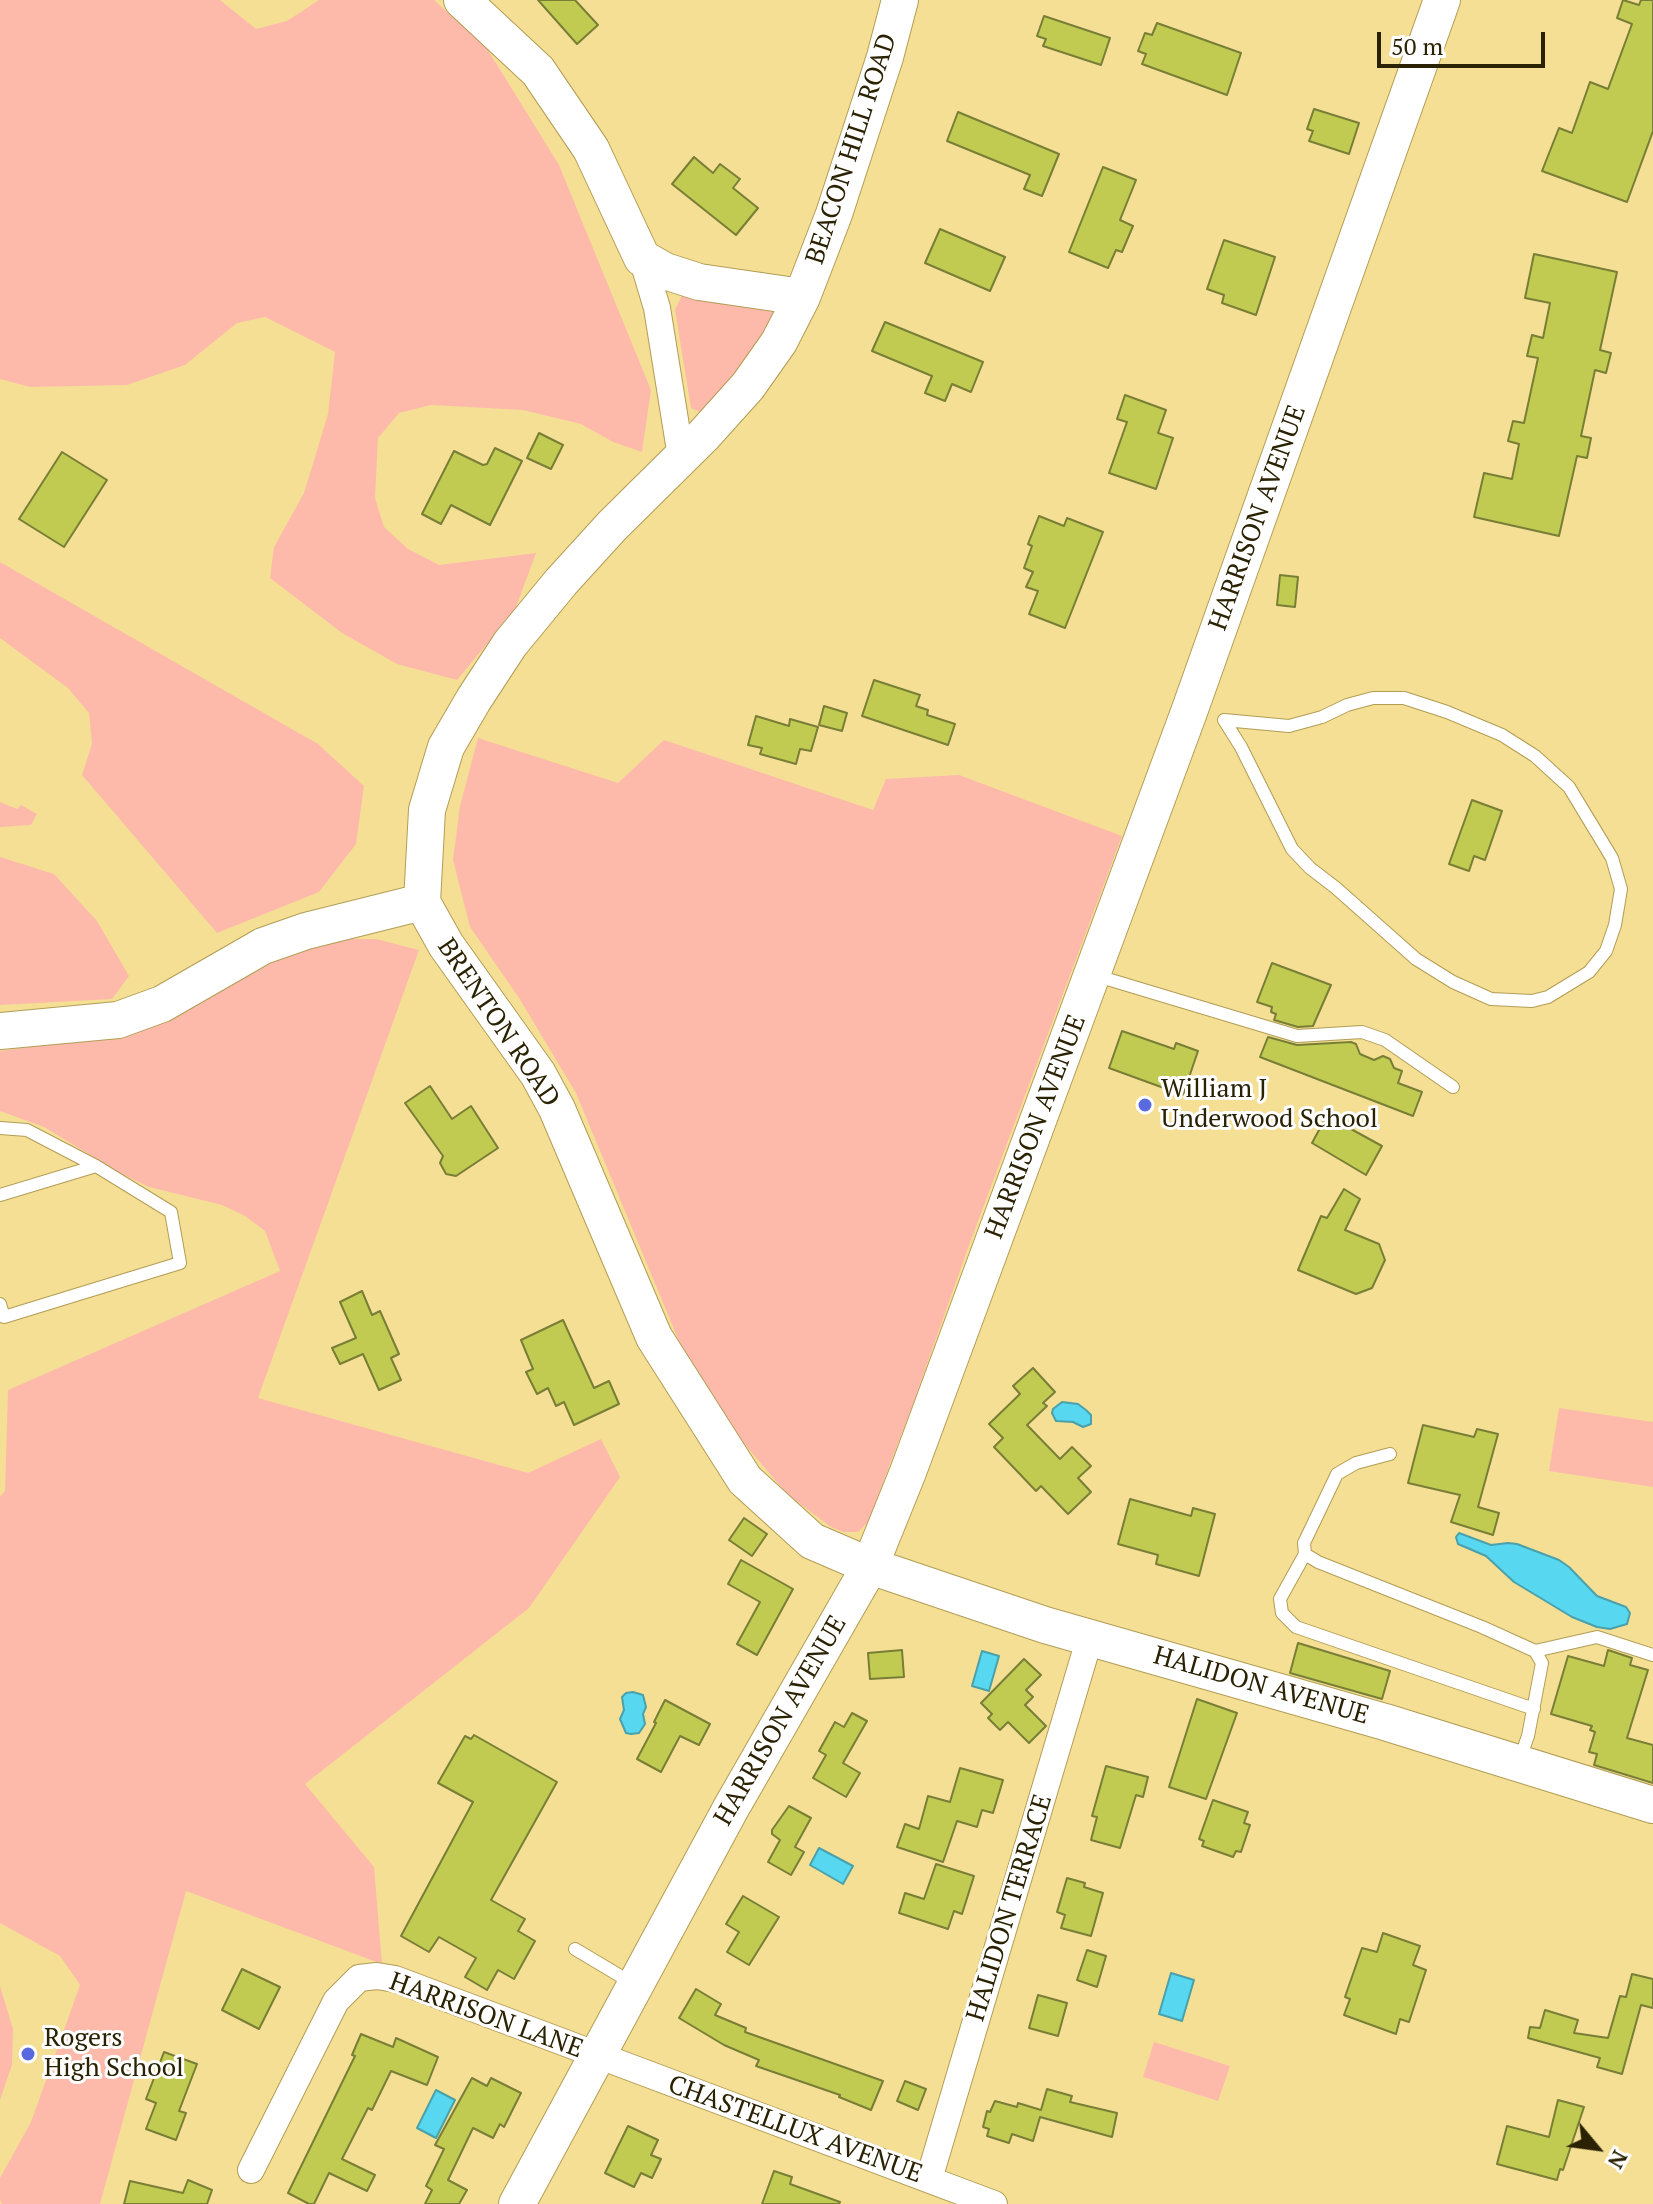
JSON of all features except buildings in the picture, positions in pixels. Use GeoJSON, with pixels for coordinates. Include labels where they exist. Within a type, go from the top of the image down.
{"type":"FeatureCollection","features":[{"type":"Feature","properties":{"kind":"street"},"geometry":{"type":"LineString","coordinates":[[462,0],[538,71],[591,149],[642,258],[657,308],[681,457]]}},
{"type":"Feature","properties":{"kind":"street","name":"BEACON HILL ROAD"},"geometry":{"type":"LineString","coordinates":[[802,297],[885,57],[900,0]]}},
{"type":"Feature","properties":{"kind":"street","name":"HARRISON AVENUE"},"geometry":{"type":"LineString","coordinates":[[517,2204],[739,1795],[870,1566],[1093,975],[1207,716],[1442,0]]}},
{"type":"Feature","properties":{"kind":"street"},"geometry":{"type":"LineString","coordinates":[[0,1031],[118,1020],[162,1004],[263,946],[306,931],[422,902],[427,810],[446,747],[455,731],[510,644],[561,582],[748,386],[779,342],[802,297],[699,282],[665,271],[642,258]]}},
{"type":"Feature","properties":{"kind":"street","name":"BRENTON ROAD"},"geometry":{"type":"LineString","coordinates":[[422,902],[446,945],[544,1086],[592,1187],[654,1337],[745,1480],[812,1541],[870,1566]]}},
{"type":"Feature","properties":{"kind":"street","name":"HALIDON AVENUE"},"geometry":{"type":"LineString","coordinates":[[870,1566],[1045,1625],[1385,1722],[1653,1805]]}},
{"type":"Feature","properties":{"kind":"street","name":"HALIDON TERRACE"},"geometry":{"type":"LineString","coordinates":[[929,2179],[1090,1637]]}},
{"type":"Feature","properties":{"kind":"street","name":"HARRISON LANE"},"geometry":{"type":"LineString","coordinates":[[251,2170],[336,2001],[359,1978],[377,1976],[395,1979],[595,2056]]}},
{"type":"Feature","properties":{"kind":"street","name":"CHASTELLUX AVENUE"},"geometry":{"type":"LineString","coordinates":[[595,2056],[994,2204]]}},
{"type":"Feature","properties":{"kind":"lane"},"geometry":{"type":"LineString","coordinates":[[1373,698],[1404,698],[1502,735],[1535,756],[1569,787],[1612,858],[1621,889],[1615,925],[1606,951],[1589,972],[1570,986],[1532,1001],[1491,999],[1453,982],[1416,959],[1292,849],[1241,747],[1207,716],[1289,726],[1373,698]]}},
{"type":"Feature","properties":{"kind":"lane"},"geometry":{"type":"LineString","coordinates":[[1093,975],[1297,1036],[1362,1032],[1385,1040],[1453,1087]]}},
{"type":"Feature","properties":{"kind":"lane"},"geometry":{"type":"LineString","coordinates":[[0,1128],[27,1130],[96,1166],[171,1212],[180,1263],[4,1317],[0,1304]]}},
{"type":"Feature","properties":{"kind":"lane"},"geometry":{"type":"LineString","coordinates":[[0,1195],[96,1166]]}},
{"type":"Feature","properties":{"kind":"lane"},"geometry":{"type":"LineString","coordinates":[[1390,1454],[1356,1463],[1337,1474],[1304,1543],[1305,1554],[1280,1599],[1282,1613],[1296,1627],[1534,1709]]}},
{"type":"Feature","properties":{"kind":"lane"},"geometry":{"type":"LineString","coordinates":[[1305,1554],[1535,1651],[1542,1663],[1534,1709],[1518,1764]]}},
{"type":"Feature","properties":{"kind":"lane"},"geometry":{"type":"LineString","coordinates":[[1535,1651],[1597,1637],[1653,1655]]}},
{"type":"Feature","properties":{"kind":"lane"},"geometry":{"type":"LineString","coordinates":[[575,1949],[635,1985]]}},
{"type":"Feature","properties":{"kind":"shaded area"},"geometry":{"type":"Polygon","coordinates":[[[0,0],[220,0],[256,29],[287,21],[319,0],[434,0],[486,47],[559,165],[651,390],[642,452],[613,442],[581,424],[523,410],[431,405],[399,413],[378,438],[375,498],[384,527],[408,549],[439,565],[536,553],[515,610],[457,680],[397,664],[342,633],[270,578],[274,547],[304,493],[328,414],[335,352],[265,317],[237,323],[185,365],[127,385],[30,387],[0,379],[0,0]]]}},
{"type":"Feature","properties":{"kind":"shaded area"},"geometry":{"type":"Polygon","coordinates":[[[682,295],[769,306],[776,313],[746,362],[702,413],[691,408],[675,310],[682,295]]]}},
{"type":"Feature","properties":{"kind":"shaded area"},"geometry":{"type":"Polygon","coordinates":[[[0,562],[318,744],[364,786],[356,844],[319,892],[217,933],[82,775],[92,744],[89,713],[68,688],[0,638],[0,562]]]}},
{"type":"Feature","properties":{"kind":"shaded area"},"geometry":{"type":"Polygon","coordinates":[[[478,738],[618,783],[664,740],[873,810],[886,779],[959,775],[1122,836],[914,1401],[868,1522],[858,1532],[843,1532],[831,1527],[787,1494],[730,1427],[681,1346],[576,1093],[519,998],[470,927],[453,860],[460,806],[478,738]]]}},
{"type":"Feature","properties":{"kind":"shaded area"},"geometry":{"type":"Polygon","coordinates":[[[0,802],[17,809],[21,805],[37,814],[31,825],[0,827],[0,802]]]}},
{"type":"Feature","properties":{"kind":"shaded area"},"geometry":{"type":"Polygon","coordinates":[[[0,857],[54,874],[97,921],[129,976],[112,999],[0,1005],[0,857]]]}},
{"type":"Feature","properties":{"kind":"shaded area"},"geometry":{"type":"Polygon","coordinates":[[[341,939],[376,939],[419,950],[258,1398],[528,1473],[601,1439],[620,1477],[529,1608],[305,1784],[374,1867],[382,1964],[186,1891],[100,2204],[2,2204],[0,2178],[31,2122],[80,1985],[60,1956],[0,1923],[0,1497],[5,1491],[8,1390],[280,1271],[265,1231],[245,1216],[222,1205],[149,1187],[44,1127],[0,1111],[0,1051],[101,1037],[160,1022],[293,952],[341,939]]]}},
{"type":"Feature","properties":{"kind":"shaded area"},"geometry":{"type":"Polygon","coordinates":[[[1559,1408],[1653,1422],[1653,1487],[1549,1471],[1559,1408]]]}},
{"type":"Feature","properties":{"kind":"shaded area"},"geometry":{"type":"Polygon","coordinates":[[[0,1986],[13,2029],[12,2065],[0,2100],[0,1986]]]}},
{"type":"Feature","properties":{"kind":"shaded area"},"geometry":{"type":"Polygon","coordinates":[[[1154,2042],[1230,2066],[1218,2101],[1143,2077],[1154,2042]]]}},
{"type":"Feature","properties":{"kind":"water"},"geometry":{"type":"Polygon","coordinates":[[[1062,1402],[1078,1404],[1086,1410],[1091,1415],[1091,1424],[1083,1427],[1073,1422],[1056,1421],[1053,1409],[1062,1402]]]}},
{"type":"Feature","properties":{"kind":"water"},"geometry":{"type":"Polygon","coordinates":[[[1459,1533],[1491,1545],[1517,1544],[1559,1560],[1597,1596],[1626,1607],[1630,1613],[1627,1624],[1610,1629],[1572,1617],[1514,1582],[1486,1556],[1458,1544],[1456,1537],[1459,1533]]]}},
{"type":"Feature","properties":{"kind":"water"},"geometry":{"type":"Polygon","coordinates":[[[982,1651],[999,1656],[989,1691],[972,1686],[982,1651]]]}},
{"type":"Feature","properties":{"kind":"water"},"geometry":{"type":"Polygon","coordinates":[[[633,1692],[643,1695],[646,1707],[643,1714],[645,1724],[639,1733],[631,1734],[626,1733],[620,1719],[624,1710],[622,1697],[633,1692]]]}},
{"type":"Feature","properties":{"kind":"water"},"geometry":{"type":"Polygon","coordinates":[[[819,1848],[853,1866],[843,1884],[810,1865],[819,1848]]]}},
{"type":"Feature","properties":{"kind":"water"},"geometry":{"type":"Polygon","coordinates":[[[1171,1973],[1194,1980],[1182,2021],[1159,2014],[1171,1973]]]}},
{"type":"Feature","properties":{"kind":"water"},"geometry":{"type":"Polygon","coordinates":[[[436,2090],[455,2100],[436,2138],[417,2128],[436,2090]]]}},
{"type":"Feature","properties":{"kind":"place","name":"William J Underwood School"},"geometry":{"type":"Point","coordinates":[1145,1105]}},
{"type":"Feature","properties":{"kind":"place","name":"Rogers High School"},"geometry":{"type":"Point","coordinates":[28,2054]}}]}
